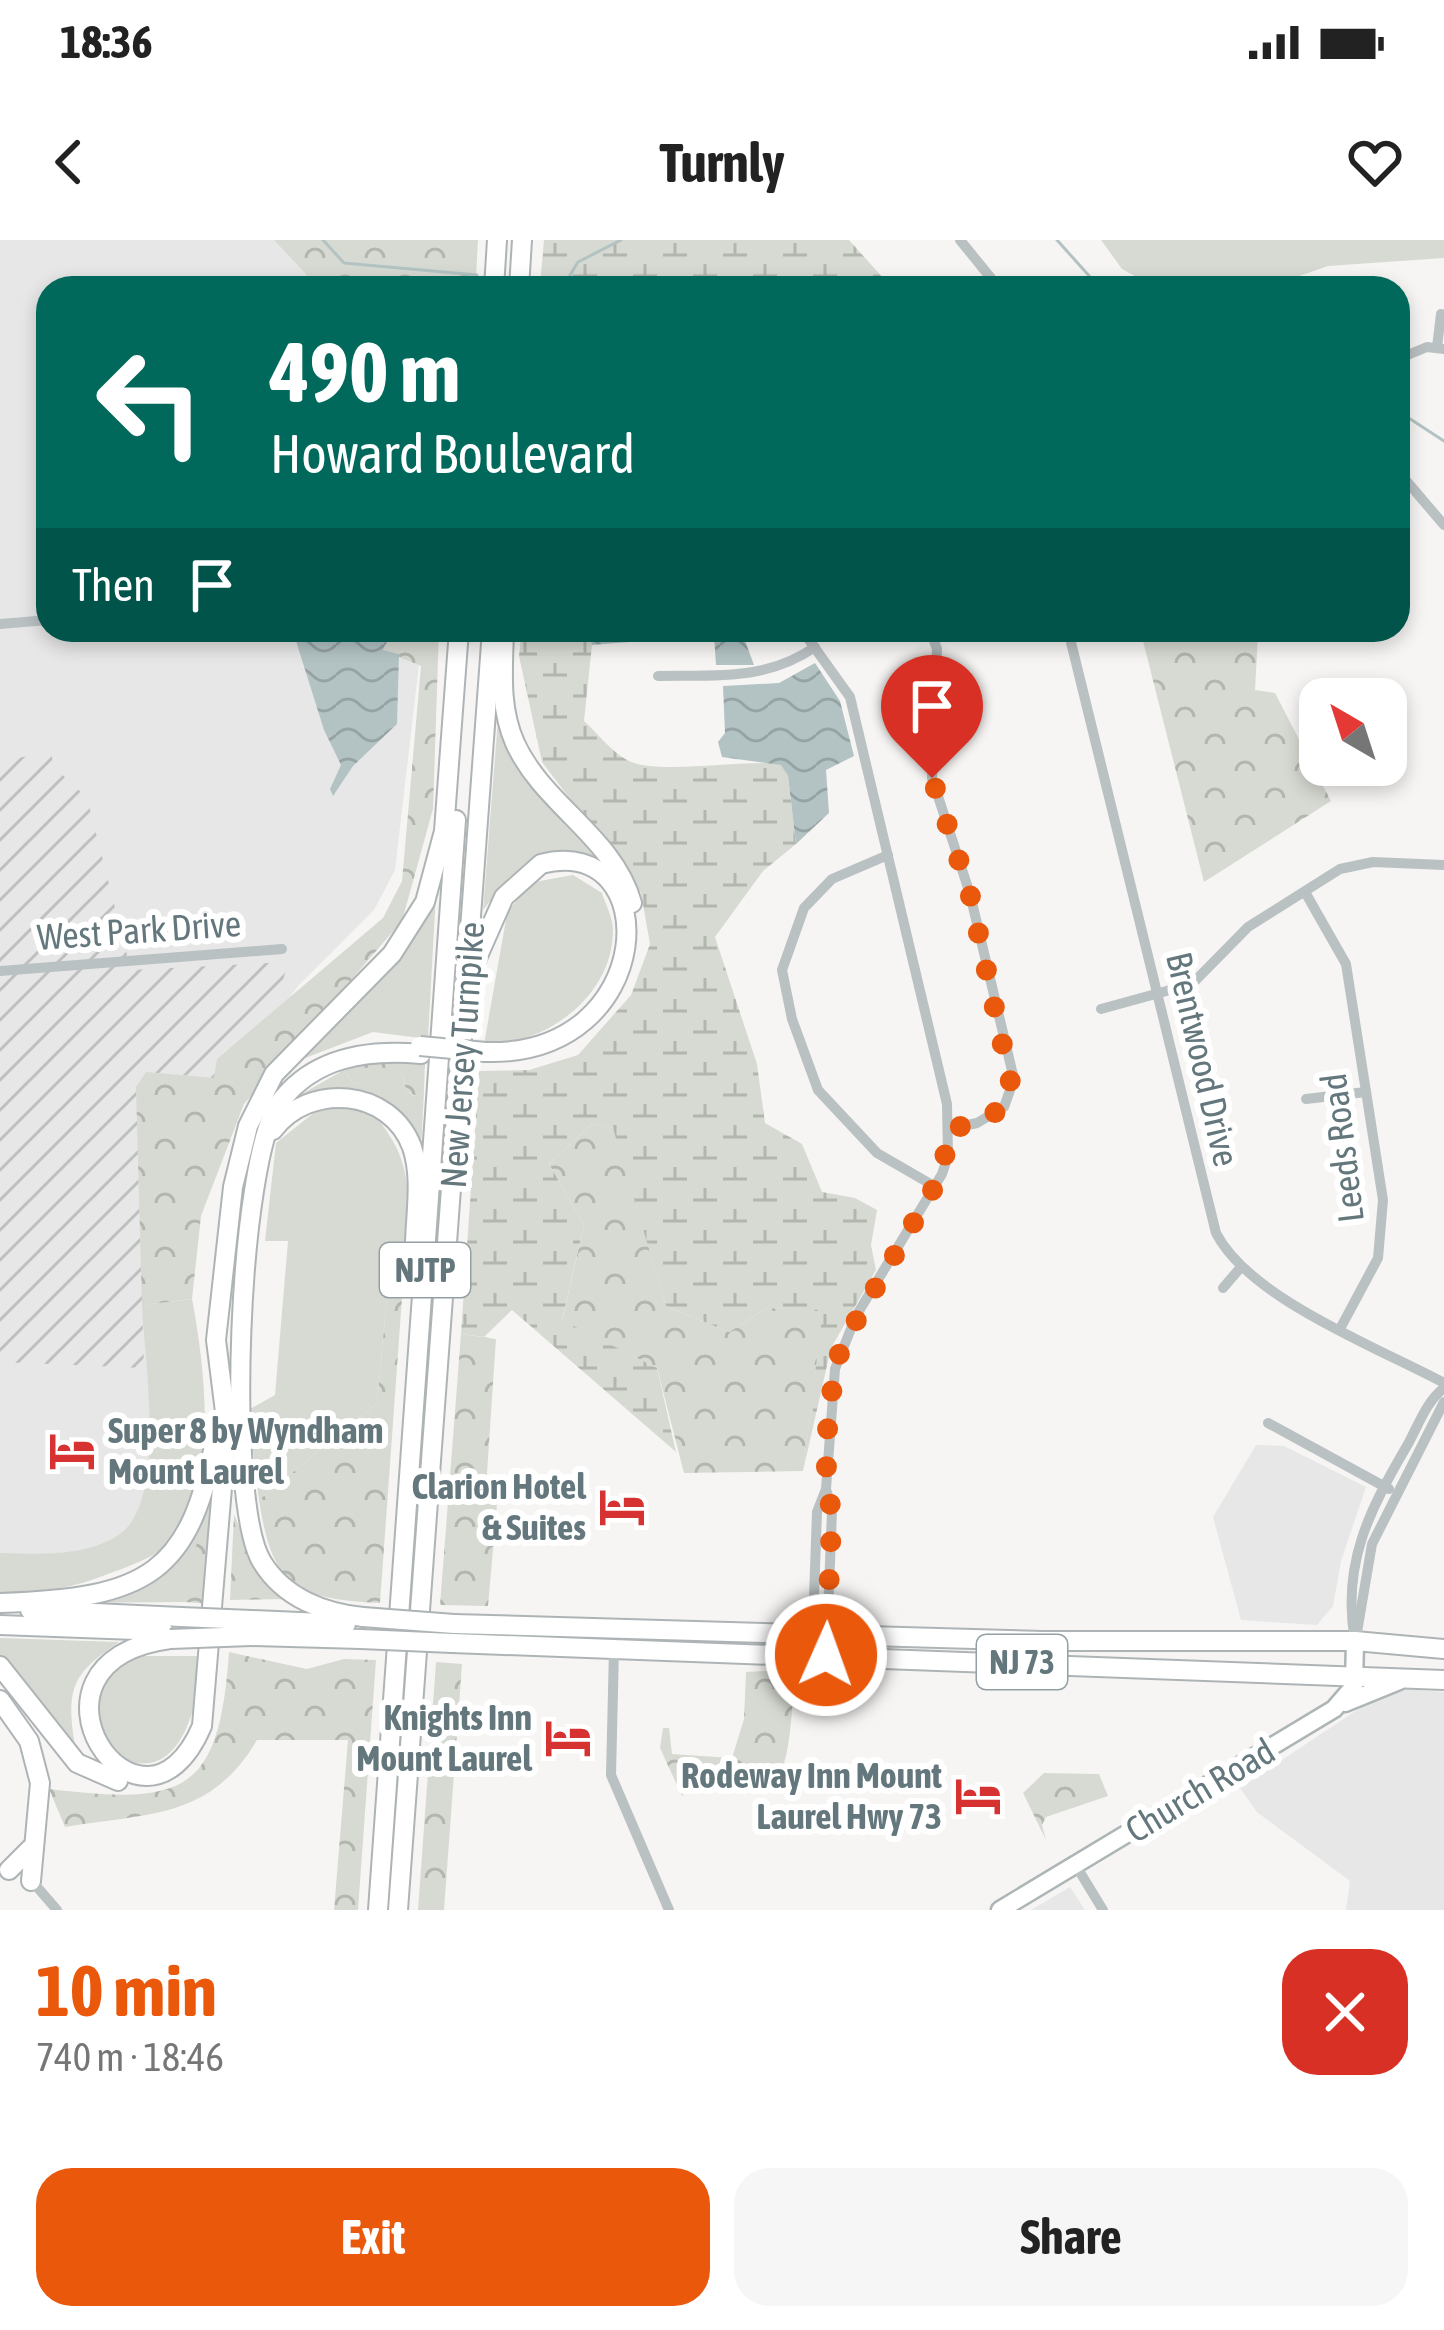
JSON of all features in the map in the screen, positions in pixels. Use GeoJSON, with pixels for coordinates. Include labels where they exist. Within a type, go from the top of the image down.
{"type":"FeatureCollection","features":[{"type":"Feature","properties":{"kind":"highway"},"geometry":{"type":"LineString","coordinates":[[495,276],[497,240]]}},
{"type":"Feature","properties":{"kind":"highway"},"geometry":{"type":"LineString","coordinates":[[519,276],[522,240]]}},
{"type":"Feature","properties":{"kind":"highway"},"geometry":{"type":"LineString","coordinates":[[177,1629],[114,1654],[84,1684],[77,1714],[81,1732],[107,1766],[136,1774],[163,1770],[186,1754],[202,1726],[248,1126],[274,1074],[392,954],[425,902],[444,831],[458,642]]}},
{"type":"Feature","properties":{"kind":"highway","name":"New Jersey Turnpike"},"geometry":{"type":"LineString","coordinates":[[378,1910],[468,642]]}},
{"type":"Feature","properties":{"kind":"highway","name":"New Jersey Turnpike"},"geometry":{"type":"LineString","coordinates":[[398,1910],[491,642]]}},
{"type":"Feature","properties":{"kind":"highway"},"geometry":{"type":"LineString","coordinates":[[363,1627],[304,1601],[277,1582],[257,1554],[242,1492],[231,1384],[216,1340],[220,1280],[248,1168],[270,1117],[310,1074],[366,1054],[420,1050],[541,1054],[584,1034],[617,997],[635,942],[633,906],[616,865],[536,776],[514,742],[502,687],[504,642]]}},
{"type":"Feature","properties":{"kind":"highway"},"geometry":{"type":"LineString","coordinates":[[457,1123],[464,1104],[476,965],[498,905],[518,879],[541,865],[568,861],[593,868],[616,890],[626,920],[625,956],[612,989],[587,1021],[556,1040],[486,1055]]}},
{"type":"Feature","properties":{"kind":"highway"},"geometry":{"type":"LineString","coordinates":[[248,1168],[276,1125],[320,1098],[365,1102],[401,1128],[417,1170],[415,1400]]}},
{"type":"Feature","properties":{"kind":"highway"},"geometry":{"type":"LineString","coordinates":[[0,1605],[104,1588],[167,1562],[188,1536],[202,1503],[231,1384]]}},
{"type":"Feature","properties":{"kind":"highway"},"geometry":{"type":"LineString","coordinates":[[0,1666],[70,1756],[94,1774],[149,1783],[180,1772],[196,1757],[213,1720],[231,1384]]}},
{"type":"Feature","properties":{"kind":"highway"},"geometry":{"type":"LineString","coordinates":[[0,1605],[177,1629]]}},
{"type":"Feature","properties":{"kind":"highway","name":"NJ 73"},"geometry":{"type":"LineString","coordinates":[[363,1627],[407,1622],[453,1633],[819,1646],[1444,1680]]}},
{"type":"Feature","properties":{"kind":"highway"},"geometry":{"type":"LineString","coordinates":[[0,1625],[177,1629]]}},
{"type":"Feature","properties":{"kind":"highway","name":"NJ 73"},"geometry":{"type":"LineString","coordinates":[[177,1629],[363,1627],[614,1647],[1355,1641],[1444,1649]]}},
{"type":"Feature","properties":{"kind":"highway"},"geometry":{"type":"LineString","coordinates":[[0,1700],[23,1730],[38,1772],[40,1806],[31,1849],[31,1881]]}},
{"type":"Feature","properties":{"kind":"highway"},"geometry":{"type":"LineString","coordinates":[[4,1869],[31,1849]]}},
{"type":"Feature","properties":{"kind":"main road"},"geometry":{"type":"LineString","coordinates":[[1355,1641],[1355,1675]]}},
{"type":"Feature","properties":{"kind":"main road","name":"Church Road"},"geometry":{"type":"LineString","coordinates":[[1000,1910],[1334,1709],[1352,1691],[1355,1675]]}},
{"type":"Feature","properties":{"kind":"main road"},"geometry":{"type":"LineString","coordinates":[[1334,1709],[1370,1689],[1423,1677]]}},
{"type":"Feature","properties":{"kind":"street"},"geometry":{"type":"LineString","coordinates":[[960,240],[989,276]]}},
{"type":"Feature","properties":{"kind":"street"},"geometry":{"type":"LineString","coordinates":[[1410,356],[1440,348],[1442,314]]}},
{"type":"Feature","properties":{"kind":"street"},"geometry":{"type":"LineString","coordinates":[[1410,485],[1444,525]]}},
{"type":"Feature","properties":{"kind":"street"},"geometry":{"type":"LineString","coordinates":[[0,624],[36,621]]}},
{"type":"Feature","properties":{"kind":"street"},"geometry":{"type":"LineString","coordinates":[[811,642],[850,697],[949,1129],[948,1156],[934,1186],[842,1345],[835,1369],[826,1489],[832,1511],[819,1646]]}},
{"type":"Feature","properties":{"kind":"street"},"geometry":{"type":"LineString","coordinates":[[934,642],[932,778],[964,874],[1014,1079],[1004,1107],[976,1123],[949,1129]]}},
{"type":"Feature","properties":{"kind":"street","name":"Brentwood Drive"},"geometry":{"type":"LineString","coordinates":[[1071,642],[1211,1220],[1241,1267],[1444,1386]]}},
{"type":"Feature","properties":{"kind":"street"},"geometry":{"type":"LineString","coordinates":[[658,676],[763,674],[787,667],[815,647]]}},
{"type":"Feature","properties":{"kind":"street"},"geometry":{"type":"LineString","coordinates":[[888,855],[832,879],[804,908],[782,970],[791,1019],[818,1090],[877,1153],[934,1186]]}},
{"type":"Feature","properties":{"kind":"street"},"geometry":{"type":"LineString","coordinates":[[1101,1009],[1199,979],[1248,927],[1362,862],[1444,865]]}},
{"type":"Feature","properties":{"kind":"street","name":"Leeds Road"},"geometry":{"type":"LineString","coordinates":[[1305,892],[1343,954],[1384,1225],[1374,1268],[1341,1327]]}},
{"type":"Feature","properties":{"kind":"street","name":"West Park Drive"},"geometry":{"type":"LineString","coordinates":[[0,971],[282,950]]}},
{"type":"Feature","properties":{"kind":"street"},"geometry":{"type":"LineString","coordinates":[[1306,1099],[1366,1092]]}},
{"type":"Feature","properties":{"kind":"street"},"geometry":{"type":"LineString","coordinates":[[1223,1288],[1241,1267]]}},
{"type":"Feature","properties":{"kind":"street"},"geometry":{"type":"LineString","coordinates":[[1355,1641],[1349,1607],[1353,1564],[1383,1486],[1444,1386]]}},
{"type":"Feature","properties":{"kind":"street"},"geometry":{"type":"LineString","coordinates":[[1355,1641],[1363,1622],[1372,1544],[1444,1402]]}},
{"type":"Feature","properties":{"kind":"street"},"geometry":{"type":"LineString","coordinates":[[1268,1423],[1397,1493]]}},
{"type":"Feature","properties":{"kind":"street"},"geometry":{"type":"LineString","coordinates":[[614,1647],[611,1775],[669,1910]]}},
{"type":"Feature","properties":{"kind":"street"},"geometry":{"type":"LineString","coordinates":[[1076,1864],[1103,1910]]}},
{"type":"Feature","properties":{"kind":"street"},"geometry":{"type":"LineString","coordinates":[[4,1869],[31,1881],[57,1910]]}},
{"type":"Feature","properties":{"kind":"shaded area"},"geometry":{"type":"Polygon","coordinates":[[[0,240],[458,240],[455,276],[36,276],[36,642],[422,642],[395,870],[374,910],[298,986],[229,1078],[195,1150],[140,1537],[0,1603],[0,240]]]}},
{"type":"Feature","properties":{"kind":"shaded area"},"geometry":{"type":"Polygon","coordinates":[[[50,751],[55,768],[87,798],[131,970],[288,962],[274,1015],[218,1059],[214,1078],[146,1072],[136,1087],[144,1368],[0,1362],[0,762],[50,751]]]}},
{"type":"Feature","properties":{"kind":"shaded area"},"geometry":{"type":"Polygon","coordinates":[[[1256,1445],[1284,1446],[1366,1487],[1341,1561],[1333,1606],[1317,1625],[1241,1620],[1213,1517],[1256,1445]]]}},
{"type":"Feature","properties":{"kind":"shaded area"},"geometry":{"type":"Polygon","coordinates":[[[1405,1689],[1444,1692],[1444,1910],[1346,1910],[1350,1881],[1257,1812],[1240,1788],[1378,1696],[1405,1689]]]}},
{"type":"Feature","properties":{"kind":"shaded area"},"geometry":{"type":"Polygon","coordinates":[[[1070,1887],[1085,1910],[1031,1910],[1070,1887]]]}},
{"type":"Feature","properties":{"kind":"green space"},"geometry":{"type":"Polygon","coordinates":[[[274,240],[478,240],[476,276],[306,274],[274,240]]]}},
{"type":"Feature","properties":{"kind":"green space"},"geometry":{"type":"Polygon","coordinates":[[[544,240],[849,240],[881,276],[541,276],[544,240]]]}},
{"type":"Feature","properties":{"kind":"green space"},"geometry":{"type":"Polygon","coordinates":[[[1101,240],[1444,240],[1444,258],[1328,266],[1299,276],[1135,276],[1122,269],[1101,240]]]}},
{"type":"Feature","properties":{"kind":"green space"},"geometry":{"type":"Polygon","coordinates":[[[387,642],[439,642],[433,809],[402,921],[244,1104],[201,1216],[192,1299],[142,1305],[136,1087],[146,1072],[214,1078],[217,1059],[383,918],[402,881],[421,666],[383,650],[387,642]]]}},
{"type":"Feature","properties":{"kind":"green space"},"geometry":{"type":"Polygon","coordinates":[[[521,642],[591,642],[584,721],[627,760],[658,767],[781,764],[788,776],[796,844],[763,871],[715,937],[757,1064],[765,1123],[802,1144],[822,1192],[855,1198],[877,1210],[871,1245],[876,1270],[831,1348],[803,1471],[823,1310],[767,1308],[729,1332],[666,1306],[613,1128],[592,1124],[549,1164],[584,1225],[562,1320],[657,1368],[676,1452],[512,1310],[484,1337],[461,1334],[479,1071],[529,1070],[578,1055],[631,995],[650,944],[641,893],[542,762],[519,656],[521,642]]]}},
{"type":"Feature","properties":{"kind":"green space"},"geometry":{"type":"Polygon","coordinates":[[[1143,642],[1258,642],[1255,690],[1275,693],[1299,739],[1299,786],[1323,786],[1331,801],[1204,882],[1143,642]]]}},
{"type":"Feature","properties":{"kind":"green space"},"geometry":{"type":"Polygon","coordinates":[[[498,719],[517,763],[607,867],[567,855],[536,860],[510,879],[483,910],[498,719]]]}},
{"type":"Feature","properties":{"kind":"green space"},"geometry":{"type":"Polygon","coordinates":[[[573,875],[602,893],[612,920],[610,953],[602,976],[572,1012],[552,1026],[530,1036],[484,1044],[507,914],[529,883],[573,875]]]}},
{"type":"Feature","properties":{"kind":"green space"},"geometry":{"type":"Polygon","coordinates":[[[436,893],[428,1039],[373,1032],[300,1060],[436,893]]]}},
{"type":"Feature","properties":{"kind":"green space"},"geometry":{"type":"Polygon","coordinates":[[[425,1060],[424,1091],[415,1096],[406,1090],[403,1076],[386,1073],[354,1084],[344,1070],[361,1063],[425,1060]]]}},
{"type":"Feature","properties":{"kind":"green space"},"geometry":{"type":"Polygon","coordinates":[[[344,1070],[354,1084],[386,1072],[403,1076],[406,1090],[414,1096],[424,1091],[421,1151],[396,1116],[372,1097],[342,1091],[298,1096],[344,1070]]]}},
{"type":"Feature","properties":{"kind":"green space"},"geometry":{"type":"Polygon","coordinates":[[[365,1105],[395,1144],[408,1201],[404,1270],[389,1274],[377,1403],[259,1500],[248,1410],[275,1395],[288,1241],[265,1241],[276,1143],[321,1107],[365,1105]]]}},
{"type":"Feature","properties":{"kind":"green space"},"geometry":{"type":"Polygon","coordinates":[[[592,1124],[614,1128],[666,1306],[729,1332],[767,1308],[824,1309],[803,1471],[684,1473],[657,1368],[562,1321],[584,1225],[549,1164],[592,1124]]]}},
{"type":"Feature","properties":{"kind":"green space"},"geometry":{"type":"Polygon","coordinates":[[[404,1270],[380,1603],[326,1597],[292,1582],[280,1568],[259,1500],[377,1403],[389,1274],[404,1270]]]}},
{"type":"Feature","properties":{"kind":"green space"},"geometry":{"type":"Polygon","coordinates":[[[192,1299],[203,1383],[204,1445],[201,1475],[184,1526],[140,1562],[55,1590],[0,1594],[0,1553],[90,1548],[117,1536],[133,1519],[143,1494],[150,1429],[142,1305],[192,1299]]]}},
{"type":"Feature","properties":{"kind":"green space"},"geometry":{"type":"Polygon","coordinates":[[[461,1334],[496,1339],[485,1503],[497,1504],[488,1606],[440,1605],[461,1334]]]}},
{"type":"Feature","properties":{"kind":"green space"},"geometry":{"type":"Polygon","coordinates":[[[217,1465],[213,1540],[185,1585],[186,1602],[61,1603],[182,1554],[202,1519],[217,1465]]]}},
{"type":"Feature","properties":{"kind":"green space"},"geometry":{"type":"Polygon","coordinates":[[[234,1514],[259,1576],[290,1599],[230,1600],[234,1514]]]}},
{"type":"Feature","properties":{"kind":"green space"},"geometry":{"type":"Polygon","coordinates":[[[213,1540],[207,1604],[186,1602],[180,1572],[193,1567],[197,1541],[213,1540]]]}},
{"type":"Feature","properties":{"kind":"green space"},"geometry":{"type":"Polygon","coordinates":[[[0,1638],[119,1642],[91,1664],[76,1684],[71,1709],[75,1745],[0,1658],[0,1638]]]}},
{"type":"Feature","properties":{"kind":"green space"},"geometry":{"type":"Polygon","coordinates":[[[229,1652],[307,1669],[344,1659],[376,1660],[358,1910],[334,1910],[348,1740],[257,1740],[239,1766],[197,1799],[149,1814],[65,1827],[49,1789],[95,1794],[163,1790],[186,1780],[203,1762],[216,1736],[229,1652]]]}},
{"type":"Feature","properties":{"kind":"green space"},"geometry":{"type":"Polygon","coordinates":[[[134,1656],[203,1656],[195,1703],[177,1744],[163,1758],[146,1763],[124,1760],[98,1744],[89,1687],[134,1656]]]}},
{"type":"Feature","properties":{"kind":"green space"},"geometry":{"type":"Polygon","coordinates":[[[436,1662],[462,1664],[444,1910],[418,1910],[436,1662]]]}},
{"type":"Feature","properties":{"kind":"green space"},"geometry":{"type":"Polygon","coordinates":[[[785,1670],[795,1684],[779,1775],[727,1779],[709,1767],[682,1796],[660,1748],[663,1728],[669,1728],[672,1754],[732,1758],[744,1719],[746,1672],[785,1670]]]}},
{"type":"Feature","properties":{"kind":"green space"},"geometry":{"type":"Polygon","coordinates":[[[1044,1773],[1099,1774],[1108,1796],[1046,1817],[1042,1825],[1046,1840],[1023,1793],[1044,1773]]]}},
{"type":"Feature","properties":{"kind":"water"},"geometry":{"type":"Polygon","coordinates":[[[296,642],[387,642],[383,650],[399,654],[397,724],[353,766],[333,796],[330,789],[341,765],[324,730],[296,642]]]}},
{"type":"Feature","properties":{"kind":"water"},"geometry":{"type":"Polygon","coordinates":[[[714,642],[745,642],[754,665],[716,665],[714,642]]]}},
{"type":"Feature","properties":{"kind":"water"},"geometry":{"type":"Polygon","coordinates":[[[815,663],[840,701],[854,756],[826,770],[829,813],[796,844],[788,776],[781,765],[722,757],[718,742],[725,733],[723,686],[779,683],[815,663]]]}},
{"type":"Feature","properties":{"kind":"waterway"},"geometry":{"type":"LineString","coordinates":[[323,240],[344,263],[477,275]]}},
{"type":"Feature","properties":{"kind":"waterway"},"geometry":{"type":"LineString","coordinates":[[570,276],[578,262],[621,240]]}},
{"type":"Feature","properties":{"kind":"waterway"},"geometry":{"type":"LineString","coordinates":[[1057,240],[1089,276]]}},
{"type":"Feature","properties":{"kind":"waterway"},"geometry":{"type":"LineString","coordinates":[[1410,419],[1444,441]]}},
{"type":"Feature","properties":{"kind":"place","name":"Super 8 by Wyndham Mount Laurel"},"geometry":{"type":"Point","coordinates":[72,1451]}},
{"type":"Feature","properties":{"kind":"place","name":"Clarion Hotel & Suites"},"geometry":{"type":"Point","coordinates":[622,1507]}},
{"type":"Feature","properties":{"kind":"place","name":"Knights Inn Mount Laurel"},"geometry":{"type":"Point","coordinates":[568,1738]}},
{"type":"Feature","properties":{"kind":"place","name":"Rodeway Inn Mount Laurel Hwy 73"},"geometry":{"type":"Point","coordinates":[978,1796]}},
{"type":"Feature","properties":{"kind":"route"},"geometry":{"type":"LineString","coordinates":[[826,1655],[832,1511],[826,1489],[835,1369],[842,1345],[942,1174],[949,1129],[976,1123],[1004,1107],[1014,1079],[970,894],[932,778]]}}]}
